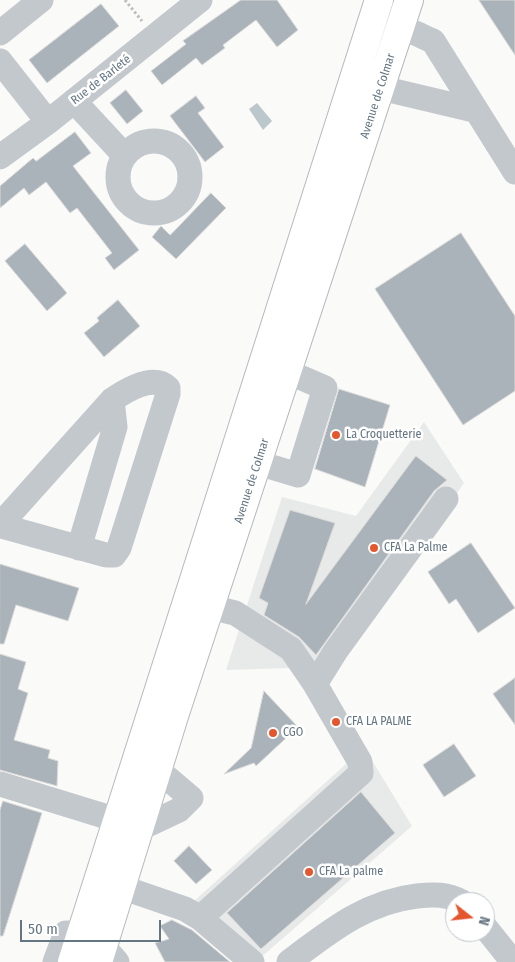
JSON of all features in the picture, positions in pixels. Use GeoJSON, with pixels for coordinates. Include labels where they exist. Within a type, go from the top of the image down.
{"type":"FeatureCollection","features":[{"type":"Feature","properties":{"kind":"main road","name":"Avenue de Colmar"},"geometry":{"type":"LineString","coordinates":[[100,951],[129,824],[379,0]]}},
{"type":"Feature","properties":{"kind":"main road","name":"Avenue de Colmar"},"geometry":{"type":"LineString","coordinates":[[100,951],[121,887],[129,824],[158,770],[409,0]]}},
{"type":"Feature","properties":{"kind":"main road","name":"Avenue de Colmar"},"geometry":{"type":"LineString","coordinates":[[72,962],[100,951]]}},
{"type":"Feature","properties":{"kind":"street"},"geometry":{"type":"LineString","coordinates":[[0,33],[41,0]]}},
{"type":"Feature","properties":{"kind":"street","name":"Rue de Barleté"},"geometry":{"type":"LineString","coordinates":[[0,157],[48,122],[200,0]]}},
{"type":"Feature","properties":{"kind":"street"},"geometry":{"type":"LineString","coordinates":[[365,46],[400,29],[417,33],[433,41],[474,110],[515,172]]}},
{"type":"Feature","properties":{"kind":"street"},"geometry":{"type":"LineString","coordinates":[[0,61],[48,122]]}},
{"type":"Feature","properties":{"kind":"street"},"geometry":{"type":"LineString","coordinates":[[354,82],[474,110]]}},
{"type":"Feature","properties":{"kind":"street"},"geometry":{"type":"LineString","coordinates":[[74,101],[124,155]]}},
{"type":"Feature","properties":{"kind":"street"},"geometry":{"type":"LineString","coordinates":[[258,463],[298,475],[325,388],[295,375],[291,364]]}},
{"type":"Feature","properties":{"kind":"street"},"geometry":{"type":"LineString","coordinates":[[156,382],[168,388],[168,394],[119,548],[114,555],[106,555],[79,548],[0,525],[112,400],[123,392],[141,384],[156,382]]}},
{"type":"Feature","properties":{"kind":"street"},"geometry":{"type":"LineString","coordinates":[[79,548],[115,427],[112,400]]}},
{"type":"Feature","properties":{"kind":"street"},"geometry":{"type":"LineString","coordinates":[[315,684],[335,652],[446,499]]}},
{"type":"Feature","properties":{"kind":"street"},"geometry":{"type":"LineString","coordinates":[[200,918],[360,773],[360,762],[315,684],[291,649],[235,613],[210,607]]}},
{"type":"Feature","properties":{"kind":"street"},"geometry":{"type":"LineString","coordinates":[[0,784],[129,824],[179,810],[191,798],[158,770]]}},
{"type":"Feature","properties":{"kind":"street"},"geometry":{"type":"LineString","coordinates":[[121,887],[185,909],[200,918],[252,962]]}},
{"type":"Feature","properties":{"kind":"street"},"geometry":{"type":"LineString","coordinates":[[289,962],[348,919],[392,899],[445,895]]}},
{"type":"Feature","properties":{"kind":"street"},"geometry":{"type":"LineString","coordinates":[[55,962],[66,933],[100,951]]}},
{"type":"Feature","properties":{"kind":"street"},"geometry":{"type":"LineString","coordinates":[[495,940],[513,962]]}},
{"type":"Feature","properties":{"kind":"shaded area"},"geometry":{"type":"Polygon","coordinates":[[[257,103],[272,121],[263,130],[249,109],[257,103]]]}},
{"type":"Feature","properties":{"kind":"shaded area","name":"CFA LA PALME"},"geometry":{"type":"Polygon","coordinates":[[[424,422],[464,483],[324,682],[412,826],[259,959],[193,902],[347,763],[291,668],[226,670],[282,497],[356,516],[424,422]]]}},
{"type":"Feature","properties":{"kind":"building"},"geometry":{"type":"Polygon","coordinates":[[[241,0],[277,0],[298,30],[277,47],[256,20],[223,45],[225,48],[202,65],[196,58],[162,85],[151,71],[186,44],[183,41],[241,0]]]}},
{"type":"Feature","properties":{"kind":"building"},"geometry":{"type":"Polygon","coordinates":[[[479,0],[515,0],[515,55],[479,0]]]}},
{"type":"Feature","properties":{"kind":"building"},"geometry":{"type":"Polygon","coordinates":[[[101,4],[119,26],[47,83],[29,60],[101,4]]]}},
{"type":"Feature","properties":{"kind":"building"},"geometry":{"type":"Polygon","coordinates":[[[126,90],[143,111],[127,124],[110,103],[126,90]]]}},
{"type":"Feature","properties":{"kind":"building"},"geometry":{"type":"Polygon","coordinates":[[[196,96],[205,108],[198,113],[224,147],[205,162],[170,116],[196,96]]]}},
{"type":"Feature","properties":{"kind":"building"},"geometry":{"type":"Polygon","coordinates":[[[75,132],[91,153],[73,166],[139,250],[114,270],[105,258],[112,253],[77,208],[70,213],[46,182],[29,195],[24,188],[0,208],[0,186],[33,158],[36,161],[75,132]]]}},
{"type":"Feature","properties":{"kind":"building"},"geometry":{"type":"Polygon","coordinates":[[[211,193],[226,208],[176,259],[152,237],[161,226],[170,235],[211,193]]]}},
{"type":"Feature","properties":{"kind":"building"},"geometry":{"type":"Polygon","coordinates":[[[461,233],[515,316],[515,391],[463,425],[375,289],[461,233]]]}},
{"type":"Feature","properties":{"kind":"building"},"geometry":{"type":"Polygon","coordinates":[[[25,244],[67,293],[47,311],[5,261],[25,244]]]}},
{"type":"Feature","properties":{"kind":"building"},"geometry":{"type":"Polygon","coordinates":[[[118,300],[140,326],[104,357],[84,333],[99,321],[97,318],[118,300]]]}},
{"type":"Feature","properties":{"kind":"building"},"geometry":{"type":"Polygon","coordinates":[[[339,389],[390,405],[365,487],[315,469],[339,389]]]}},
{"type":"Feature","properties":{"kind":"building","name":"CFA La Palme"},"geometry":{"type":"Polygon","coordinates":[[[416,456],[447,480],[434,491],[316,655],[299,637],[264,615],[268,603],[259,598],[290,510],[335,523],[306,604],[416,456]]]}},
{"type":"Feature","properties":{"kind":"building"},"geometry":{"type":"Polygon","coordinates":[[[471,543],[515,608],[478,633],[456,599],[449,604],[428,572],[471,543]]]}},
{"type":"Feature","properties":{"kind":"building"},"geometry":{"type":"Polygon","coordinates":[[[0,564],[79,588],[68,621],[16,605],[4,644],[0,644],[0,564]]]}},
{"type":"Feature","properties":{"kind":"building"},"geometry":{"type":"Polygon","coordinates":[[[0,654],[26,662],[18,689],[28,693],[14,740],[50,750],[48,758],[58,761],[57,786],[0,770],[0,654]]]}},
{"type":"Feature","properties":{"kind":"building"},"geometry":{"type":"Polygon","coordinates":[[[515,678],[515,725],[493,694],[515,678]]]}},
{"type":"Feature","properties":{"kind":"building","name":"CGO"},"geometry":{"type":"Polygon","coordinates":[[[264,691],[298,727],[256,766],[254,763],[224,774],[251,748],[264,691]]]}},
{"type":"Feature","properties":{"kind":"building"},"geometry":{"type":"Polygon","coordinates":[[[454,744],[476,776],[444,797],[423,765],[454,744]]]}},
{"type":"Feature","properties":{"kind":"building","name":"CFA La palme"},"geometry":{"type":"Polygon","coordinates":[[[361,792],[395,833],[261,949],[227,913],[361,792]]]}},
{"type":"Feature","properties":{"kind":"building"},"geometry":{"type":"Polygon","coordinates":[[[3,801],[42,813],[3,936],[0,936],[0,810],[3,801]]]}},
{"type":"Feature","properties":{"kind":"building"},"geometry":{"type":"Polygon","coordinates":[[[189,846],[212,870],[196,884],[174,861],[189,846]]]}},
{"type":"Feature","properties":{"kind":"building"},"geometry":{"type":"Polygon","coordinates":[[[172,920],[192,930],[230,962],[165,962],[155,943],[169,939],[160,926],[172,920]]]}},
{"type":"Feature","properties":{"kind":"place","name":"La Croquetterie"},"geometry":{"type":"Point","coordinates":[336,435]}},
{"type":"Feature","properties":{"kind":"place","name":"CFA La Palme"},"geometry":{"type":"Point","coordinates":[374,548]}},
{"type":"Feature","properties":{"kind":"place","name":"CFA LA PALME"},"geometry":{"type":"Point","coordinates":[336,722]}},
{"type":"Feature","properties":{"kind":"place","name":"CGO"},"geometry":{"type":"Point","coordinates":[273,733]}},
{"type":"Feature","properties":{"kind":"place","name":"CFA La palme"},"geometry":{"type":"Point","coordinates":[309,872]}}]}
